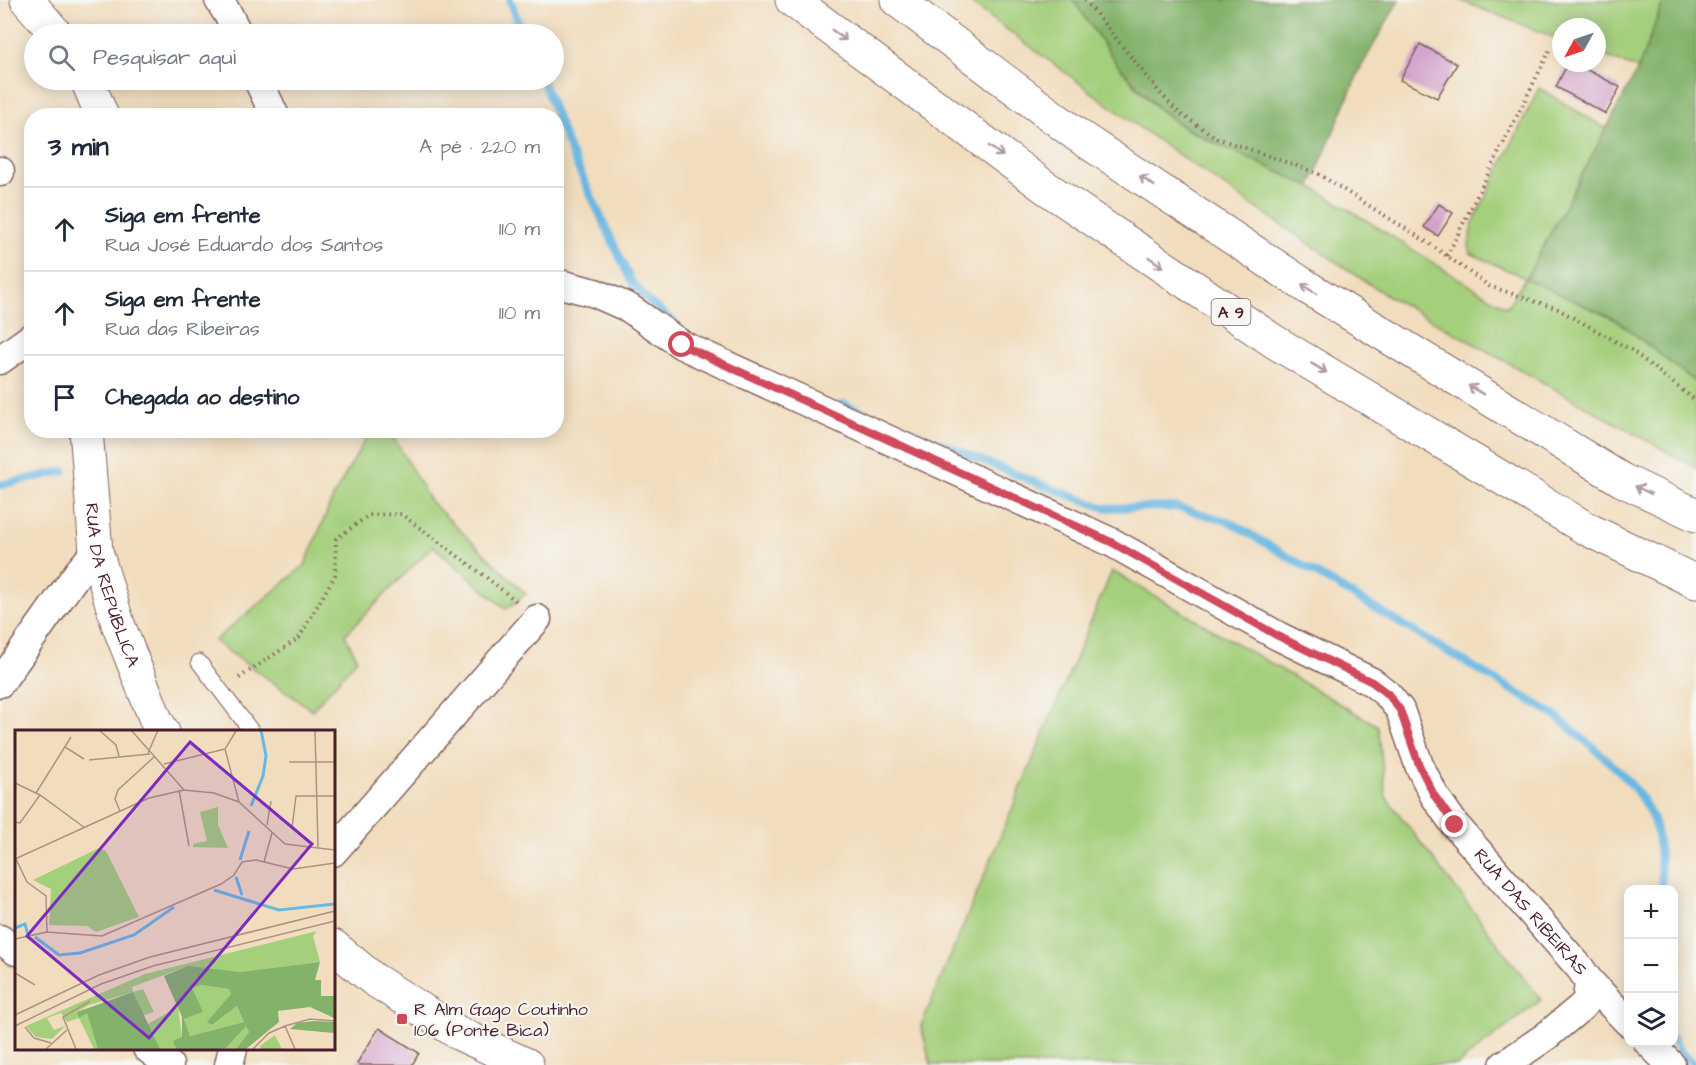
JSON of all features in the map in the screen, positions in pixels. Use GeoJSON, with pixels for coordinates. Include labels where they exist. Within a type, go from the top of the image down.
{"type":"FeatureCollection","features":[{"type":"Feature","properties":{"kind":"main road"},"geometry":{"type":"LineString","coordinates":[[27,0],[47,24]]}},
{"type":"Feature","properties":{"kind":"main road","name":"A 9"},"geometry":{"type":"LineString","coordinates":[[792,0],[1046,187],[1275,342],[1587,529],[1696,582]]}},
{"type":"Feature","properties":{"kind":"main road"},"geometry":{"type":"LineString","coordinates":[[897,0],[1077,135],[1310,289],[1622,480],[1696,515]]}},
{"type":"Feature","properties":{"kind":"main road"},"geometry":{"type":"LineString","coordinates":[[91,90],[99,108]]}},
{"type":"Feature","properties":{"kind":"main road","name":"RUA DA REPÚBLICA"},"geometry":{"type":"LineString","coordinates":[[87,438],[96,551],[117,624],[162,730]]}},
{"type":"Feature","properties":{"kind":"main road"},"geometry":{"type":"LineString","coordinates":[[334,947],[373,979],[450,1028],[527,1065]]}},
{"type":"Feature","properties":{"kind":"street"},"geometry":{"type":"LineString","coordinates":[[219,0],[233,24]]}},
{"type":"Feature","properties":{"kind":"street"},"geometry":{"type":"LineString","coordinates":[[263,90],[271,108]]}},
{"type":"Feature","properties":{"kind":"street","name":"RUA DAS RIBEIRAS"},"geometry":{"type":"LineString","coordinates":[[564,285],[595,293],[629,308],[682,345],[1111,542],[1278,636],[1372,682],[1388,694],[1400,710],[1419,765],[1434,795],[1455,825],[1589,981],[1624,1017]]}},
{"type":"Feature","properties":{"kind":"street"},"geometry":{"type":"LineString","coordinates":[[0,360],[24,343]]}},
{"type":"Feature","properties":{"kind":"street"},"geometry":{"type":"LineString","coordinates":[[0,683],[79,571],[96,551]]}},
{"type":"Feature","properties":{"kind":"street"},"geometry":{"type":"LineString","coordinates":[[334,846],[537,619]]}},
{"type":"Feature","properties":{"kind":"street"},"geometry":{"type":"LineString","coordinates":[[0,939],[15,950]]}},
{"type":"Feature","properties":{"kind":"street"},"geometry":{"type":"LineString","coordinates":[[1504,1065],[1545,1037],[1580,1008],[1587,1001],[1589,981]]}},
{"type":"Feature","properties":{"kind":"street"},"geometry":{"type":"LineString","coordinates":[[150,1050],[170,1065]]}},
{"type":"Feature","properties":{"kind":"street"},"geometry":{"type":"LineString","coordinates":[[229,1065],[233,1050]]}},
{"type":"Feature","properties":{"kind":"lane"},"geometry":{"type":"LineString","coordinates":[[199,662],[251,730]]}},
{"type":"Feature","properties":{"kind":"path"},"geometry":{"type":"LineString","coordinates":[[1085,0],[1160,93],[1179,113],[1217,138],[1317,173],[1448,256],[1489,286],[1558,309],[1631,350],[1696,401]]}},
{"type":"Feature","properties":{"kind":"path"},"geometry":{"type":"LineString","coordinates":[[1448,256],[1550,51]]}},
{"type":"Feature","properties":{"kind":"path"},"geometry":{"type":"LineString","coordinates":[[221,690],[299,638],[335,575],[336,539],[369,515],[401,514],[482,574],[537,619]]}},
{"type":"Feature","properties":{"kind":"green space"},"geometry":{"type":"Polygon","coordinates":[[[967,0],[1073,0],[1124,73],[1155,106],[1172,120],[1206,139],[1290,176],[1322,193],[1507,307],[1525,278],[1470,253],[1469,244],[1473,223],[1539,88],[1607,129],[1526,278],[1616,320],[1696,383],[1696,468],[1383,293],[1140,128],[967,0]]]}},
{"type":"Feature","properties":{"kind":"green space"},"geometry":{"type":"Polygon","coordinates":[[[1073,0],[1399,0],[1360,69],[1310,187],[1189,130],[1159,109],[1117,64],[1073,0]]]}},
{"type":"Feature","properties":{"kind":"green space"},"geometry":{"type":"Polygon","coordinates":[[[1459,0],[1664,0],[1638,69],[1606,57],[1606,18],[1552,18],[1552,36],[1459,0]]]}},
{"type":"Feature","properties":{"kind":"green space"},"geometry":{"type":"Polygon","coordinates":[[[1664,0],[1696,0],[1696,383],[1616,320],[1526,279],[1638,69],[1664,0]]]}},
{"type":"Feature","properties":{"kind":"green space"},"geometry":{"type":"Polygon","coordinates":[[[366,438],[394,438],[430,501],[526,594],[506,609],[433,546],[345,635],[357,659],[312,710],[214,641],[305,565],[334,495],[366,438]]]}},
{"type":"Feature","properties":{"kind":"green space"},"geometry":{"type":"Polygon","coordinates":[[[1112,571],[1378,726],[1386,797],[1541,1000],[1457,1065],[931,1065],[921,1026],[1112,571]]]}},
{"type":"Feature","properties":{"kind":"building"},"geometry":{"type":"Polygon","coordinates":[[[1420,44],[1457,64],[1437,98],[1400,80],[1420,44]]]}},
{"type":"Feature","properties":{"kind":"building"},"geometry":{"type":"Polygon","coordinates":[[[1564,72],[1591,72],[1620,87],[1606,114],[1556,87],[1564,72]]]}},
{"type":"Feature","properties":{"kind":"building"},"geometry":{"type":"Polygon","coordinates":[[[1439,204],[1453,213],[1438,236],[1424,227],[1439,204]]]}},
{"type":"Feature","properties":{"kind":"building"},"geometry":{"type":"Polygon","coordinates":[[[379,1028],[419,1053],[412,1065],[360,1065],[357,1063],[379,1028]]]}},
{"type":"Feature","properties":{"kind":"waterway"},"geometry":{"type":"LineString","coordinates":[[510,0],[519,24]]}},
{"type":"Feature","properties":{"kind":"waterway"},"geometry":{"type":"LineString","coordinates":[[546,90],[553,108]]}},
{"type":"Feature","properties":{"kind":"waterway"},"geometry":{"type":"LineString","coordinates":[[564,135],[631,281],[649,302],[675,323]]}},
{"type":"Feature","properties":{"kind":"waterway"},"geometry":{"type":"LineString","coordinates":[[843,404],[1105,508],[1175,507],[1228,521],[1556,716],[1611,763],[1645,804],[1653,820],[1659,844],[1662,885]]}},
{"type":"Feature","properties":{"kind":"waterway"},"geometry":{"type":"LineString","coordinates":[[0,485],[64,471]]}},
{"type":"Feature","properties":{"kind":"waterway"},"geometry":{"type":"LineString","coordinates":[[1678,1047],[1685,1057],[1696,1065]]}},
{"type":"Feature","properties":{"kind":"place","name":"R Alm Gago Coutinho 106 (Ponte Bica)"},"geometry":{"type":"Point","coordinates":[402,1019]}},
{"type":"Feature","properties":{"kind":"route"},"geometry":{"type":"LineString","coordinates":[[682,345],[1111,542],[1278,636],[1372,682],[1388,694],[1400,710],[1419,765],[1434,795],[1455,825]]}}]}
